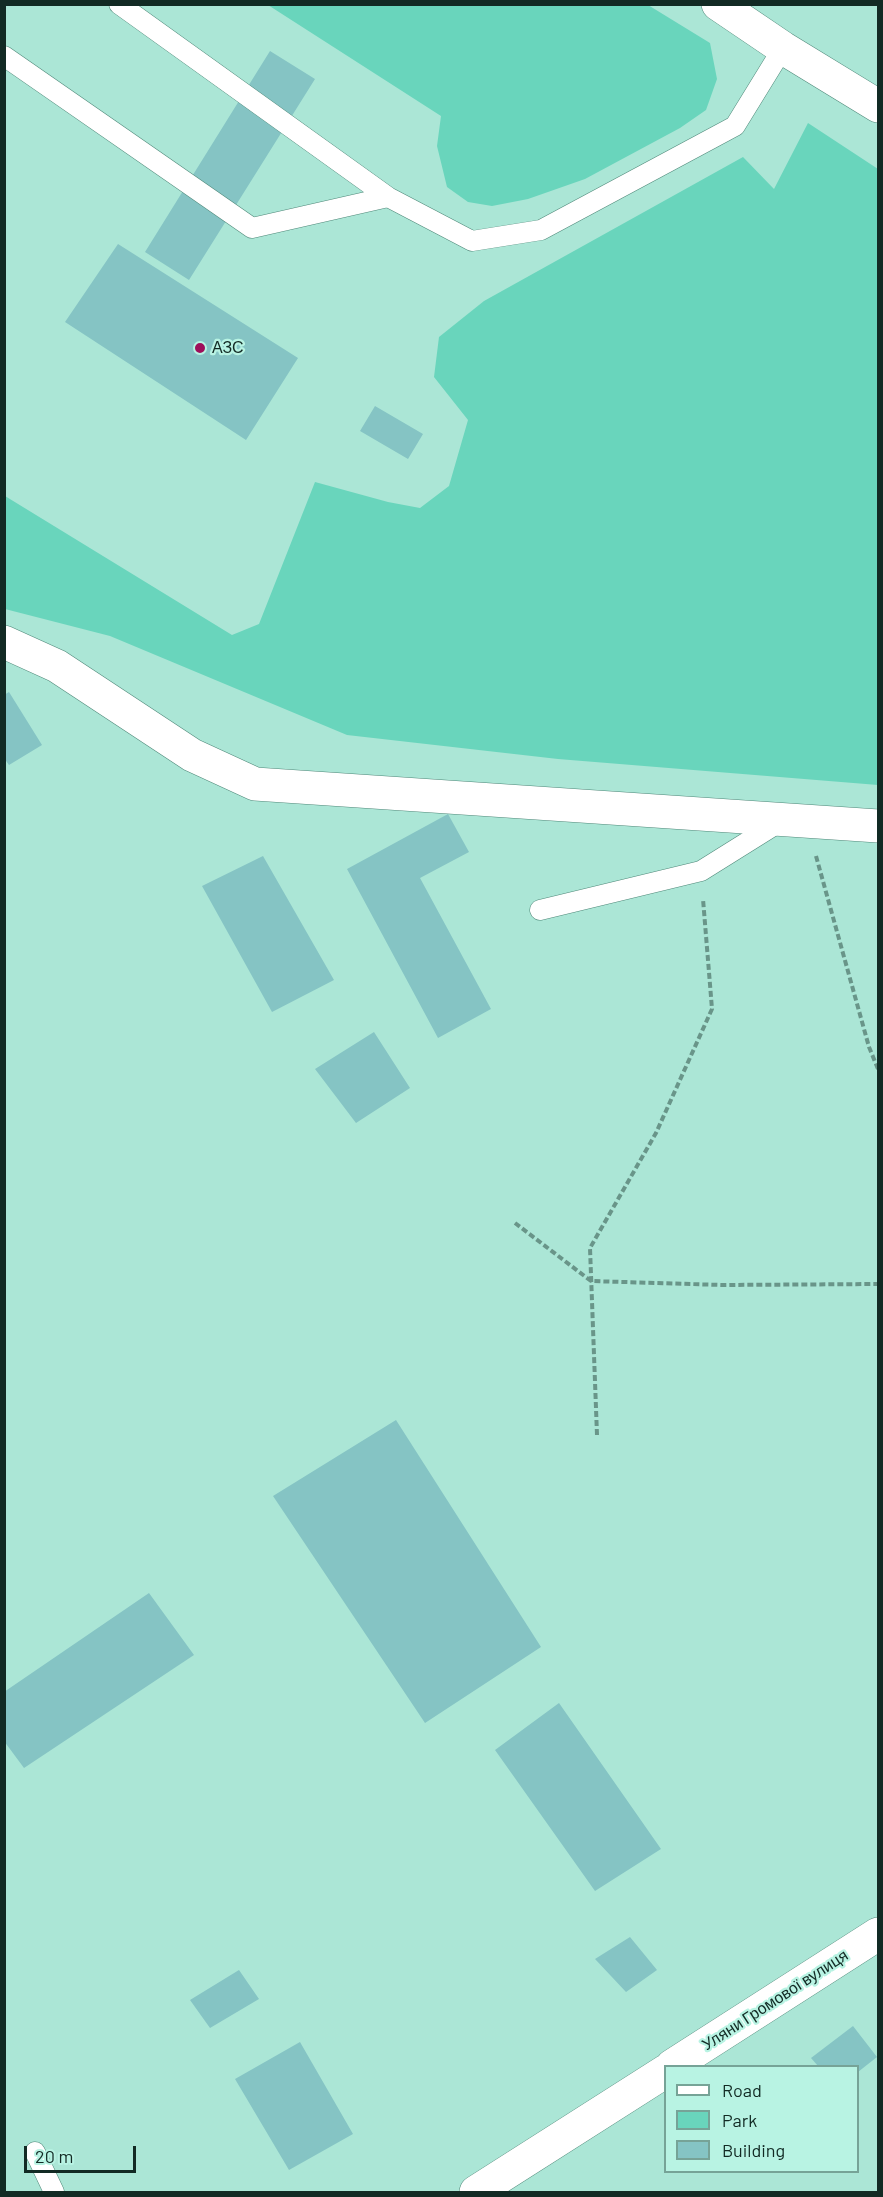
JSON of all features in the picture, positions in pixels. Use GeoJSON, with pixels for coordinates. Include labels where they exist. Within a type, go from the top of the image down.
{"type":"FeatureCollection","features":[{"type":"Feature","properties":{"kind":"street"},"geometry":{"type":"LineString","coordinates":[[718,4],[783,48],[879,106]]}},
{"type":"Feature","properties":{"kind":"street"},"geometry":{"type":"LineString","coordinates":[[4,642],[57,666],[192,755],[255,784],[879,826]]}},
{"type":"Feature","properties":{"kind":"street","name":"Уляни Громової вулиця"},"geometry":{"type":"LineString","coordinates":[[675,2065],[879,1934]]}},
{"type":"Feature","properties":{"kind":"street"},"geometry":{"type":"LineString","coordinates":[[476,2193],[664,2072]]}},
{"type":"Feature","properties":{"kind":"lane"},"geometry":{"type":"LineString","coordinates":[[119,4],[388,197],[472,241],[541,230],[735,126],[783,48]]}},
{"type":"Feature","properties":{"kind":"lane"},"geometry":{"type":"LineString","coordinates":[[4,56],[252,228],[388,197]]}},
{"type":"Feature","properties":{"kind":"lane"},"geometry":{"type":"LineString","coordinates":[[540,910],[701,871],[794,820]]}},
{"type":"Feature","properties":{"kind":"lane"},"geometry":{"type":"LineString","coordinates":[[36,2152],[54,2193]]}},
{"type":"Feature","properties":{"kind":"path"},"geometry":{"type":"LineString","coordinates":[[794,820],[839,936],[869,1047],[879,1069]]}},
{"type":"Feature","properties":{"kind":"path"},"geometry":{"type":"LineString","coordinates":[[597,1435],[590,1248],[656,1133],[712,1009],[701,871]]}},
{"type":"Feature","properties":{"kind":"path"},"geometry":{"type":"LineString","coordinates":[[515,1223],[591,1281],[722,1285],[879,1284]]}},
{"type":"Feature","properties":{"kind":"green space"},"geometry":{"type":"Polygon","coordinates":[[[268,5],[648,5],[710,43],[717,79],[706,110],[680,128],[585,179],[528,199],[492,206],[468,202],[447,187],[437,146],[441,116],[268,5]]]}},
{"type":"Feature","properties":{"kind":"green space"},"geometry":{"type":"Polygon","coordinates":[[[808,123],[878,169],[878,785],[558,759],[347,735],[110,636],[5,609],[5,496],[232,635],[259,624],[315,482],[388,502],[420,508],[449,486],[468,420],[434,377],[439,337],[484,301],[743,157],[774,189],[808,123]]]}},
{"type":"Feature","properties":{"kind":"building"},"geometry":{"type":"Polygon","coordinates":[[[270,51],[315,79],[189,280],[145,252],[270,51]]]}},
{"type":"Feature","properties":{"kind":"building"},"geometry":{"type":"Polygon","coordinates":[[[118,244],[298,358],[246,440],[65,322],[118,244]]]}},
{"type":"Feature","properties":{"kind":"building"},"geometry":{"type":"Polygon","coordinates":[[[375,406],[423,434],[408,459],[360,431],[375,406]]]}},
{"type":"Feature","properties":{"kind":"building"},"geometry":{"type":"Polygon","coordinates":[[[9,692],[42,745],[9,765],[4,758],[4,695],[9,692]]]}},
{"type":"Feature","properties":{"kind":"building"},"geometry":{"type":"Polygon","coordinates":[[[448,814],[469,852],[420,878],[491,1009],[438,1038],[347,869],[448,814]]]}},
{"type":"Feature","properties":{"kind":"building"},"geometry":{"type":"Polygon","coordinates":[[[263,856],[334,980],[272,1012],[202,886],[263,856]]]}},
{"type":"Feature","properties":{"kind":"building"},"geometry":{"type":"Polygon","coordinates":[[[374,1032],[410,1088],[356,1123],[315,1069],[374,1032]]]}},
{"type":"Feature","properties":{"kind":"building"},"geometry":{"type":"Polygon","coordinates":[[[396,1420],[541,1647],[425,1723],[273,1496],[396,1420]]]}},
{"type":"Feature","properties":{"kind":"building"},"geometry":{"type":"Polygon","coordinates":[[[149,1593],[194,1655],[24,1768],[4,1741],[4,1692],[149,1593]]]}},
{"type":"Feature","properties":{"kind":"building"},"geometry":{"type":"Polygon","coordinates":[[[559,1703],[661,1849],[595,1891],[495,1750],[559,1703]]]}},
{"type":"Feature","properties":{"kind":"building"},"geometry":{"type":"Polygon","coordinates":[[[630,1937],[657,1970],[626,1992],[595,1959],[630,1937]]]}},
{"type":"Feature","properties":{"kind":"building"},"geometry":{"type":"Polygon","coordinates":[[[239,1970],[259,1999],[210,2028],[190,2000],[239,1970]]]}},
{"type":"Feature","properties":{"kind":"building"},"geometry":{"type":"Polygon","coordinates":[[[853,2026],[877,2057],[859,2071],[859,2065],[817,2065],[811,2058],[853,2026]]]}},
{"type":"Feature","properties":{"kind":"building"},"geometry":{"type":"Polygon","coordinates":[[[300,2042],[353,2134],[289,2170],[235,2079],[300,2042]]]}},
{"type":"Feature","properties":{"kind":"place","name":"АЗС"},"geometry":{"type":"Point","coordinates":[200,348]}}]}
